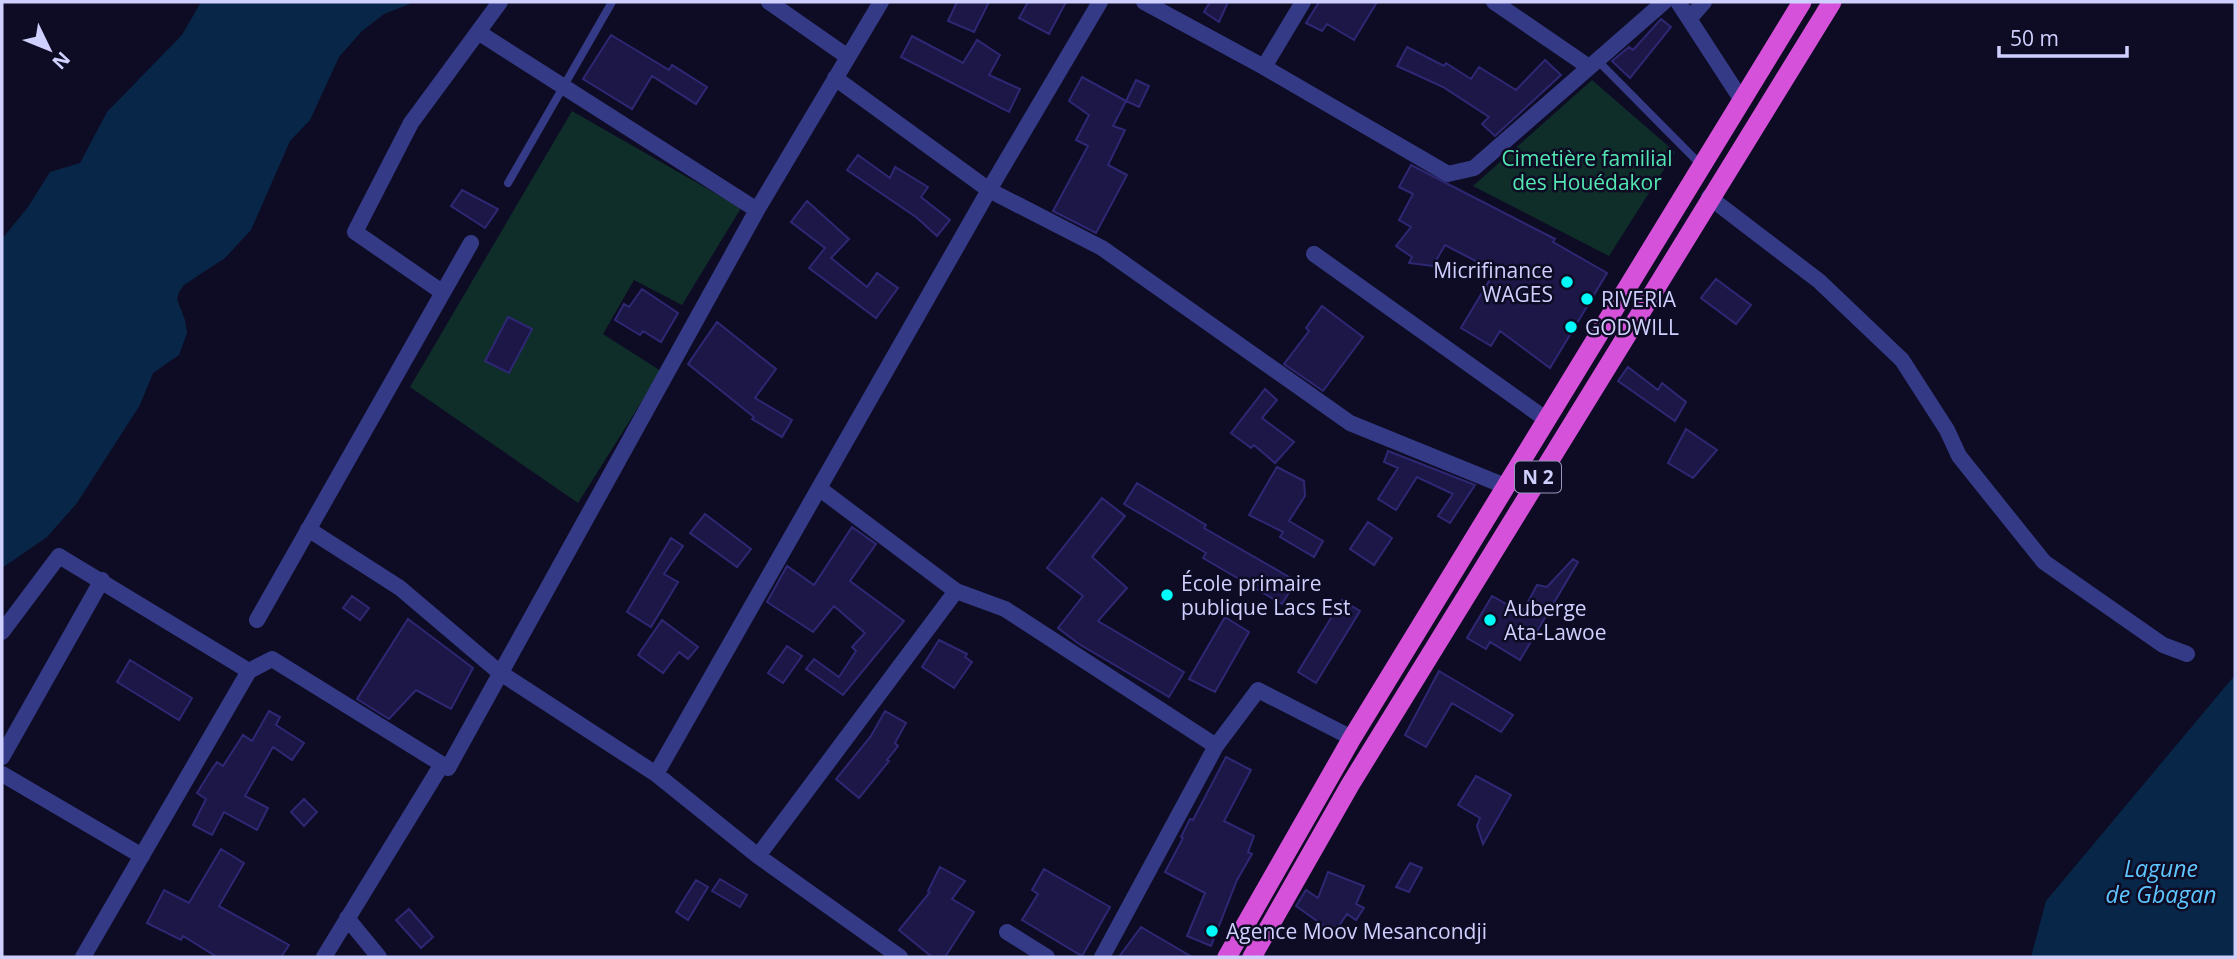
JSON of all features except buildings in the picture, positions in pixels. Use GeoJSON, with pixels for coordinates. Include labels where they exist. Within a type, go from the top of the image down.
{"type":"FeatureCollection","features":[{"type":"Feature","properties":{"kind":"highway","name":"N 2"},"geometry":{"type":"LineString","coordinates":[[1227,957],[1352,738],[1802,2]]}},
{"type":"Feature","properties":{"kind":"highway","name":"N 2"},"geometry":{"type":"LineString","coordinates":[[1252,957],[1350,785],[1709,197],[1832,2]]}},
{"type":"Feature","properties":{"kind":"street"},"geometry":{"type":"LineString","coordinates":[[442,292],[355,232],[411,123],[500,2]]}},
{"type":"Feature","properties":{"kind":"street"},"geometry":{"type":"LineString","coordinates":[[769,2],[848,58]]}},
{"type":"Feature","properties":{"kind":"street"},"geometry":{"type":"LineString","coordinates":[[83,957],[249,671],[272,660],[448,768],[757,210],[881,2]]}},
{"type":"Feature","properties":{"kind":"street"},"geometry":{"type":"LineString","coordinates":[[656,774],[989,190],[1100,2]]}},
{"type":"Feature","properties":{"kind":"street"},"geometry":{"type":"LineString","coordinates":[[1144,2],[1264,67],[1448,174],[1474,168],[1664,2]]}},
{"type":"Feature","properties":{"kind":"street"},"geometry":{"type":"LineString","coordinates":[[1264,67],[1303,2]]}},
{"type":"Feature","properties":{"kind":"street"},"geometry":{"type":"LineString","coordinates":[[1494,2],[1593,64]]}},
{"type":"Feature","properties":{"kind":"street"},"geometry":{"type":"LineString","coordinates":[[1678,2],[1741,99]]}},
{"type":"Feature","properties":{"kind":"street"},"geometry":{"type":"LineString","coordinates":[[1690,18],[1704,2]]}},
{"type":"Feature","properties":{"kind":"street"},"geometry":{"type":"LineString","coordinates":[[478,32],[757,210]]}},
{"type":"Feature","properties":{"kind":"street"},"geometry":{"type":"LineString","coordinates":[[835,78],[989,190],[1102,248],[1350,423],[1505,486]]}},
{"type":"Feature","properties":{"kind":"street"},"geometry":{"type":"LineString","coordinates":[[1709,197],[1819,281],[1902,360],[1947,430],[1959,456],[2044,562],[2163,645],[2188,654]]}},
{"type":"Feature","properties":{"kind":"street"},"geometry":{"type":"LineString","coordinates":[[257,620],[471,243]]}},
{"type":"Feature","properties":{"kind":"street"},"geometry":{"type":"LineString","coordinates":[[1314,254],[1547,420]]}},
{"type":"Feature","properties":{"kind":"street"},"geometry":{"type":"LineString","coordinates":[[820,489],[956,591],[1005,609],[1216,746]]}},
{"type":"Feature","properties":{"kind":"street"},"geometry":{"type":"LineString","coordinates":[[308,529],[400,588],[499,672],[656,774],[758,856],[893,956]]}},
{"type":"Feature","properties":{"kind":"street"},"geometry":{"type":"LineString","coordinates":[[2,632],[59,556],[249,671]]}},
{"type":"Feature","properties":{"kind":"street"},"geometry":{"type":"LineString","coordinates":[[2,757],[102,580]]}},
{"type":"Feature","properties":{"kind":"street"},"geometry":{"type":"LineString","coordinates":[[758,856],[956,591]]}},
{"type":"Feature","properties":{"kind":"street"},"geometry":{"type":"LineString","coordinates":[[1102,957],[1216,746],[1258,690],[1352,738]]}},
{"type":"Feature","properties":{"kind":"street"},"geometry":{"type":"LineString","coordinates":[[324,957],[442,764]]}},
{"type":"Feature","properties":{"kind":"street"},"geometry":{"type":"LineString","coordinates":[[2,774],[142,856]]}},
{"type":"Feature","properties":{"kind":"street"},"geometry":{"type":"LineString","coordinates":[[347,918],[379,957]]}},
{"type":"Feature","properties":{"kind":"street"},"geometry":{"type":"LineString","coordinates":[[1007,932],[1047,957]]}},
{"type":"Feature","properties":{"kind":"lane"},"geometry":{"type":"LineString","coordinates":[[508,183],[612,2]]}},
{"type":"Feature","properties":{"kind":"lane"},"geometry":{"type":"LineString","coordinates":[[1593,64],[1702,165]]}},
{"type":"Feature","properties":{"kind":"green space","name":"Cimetière familial des Houédakor"},"geometry":{"type":"Polygon","coordinates":[[[1592,80],[1675,152],[1609,256],[1473,186],[1592,80]]]}},
{"type":"Feature","properties":{"kind":"green space"},"geometry":{"type":"Polygon","coordinates":[[[572,111],[741,208],[682,305],[634,280],[603,334],[661,371],[578,503],[410,387],[572,111]]]}},
{"type":"Feature","properties":{"kind":"water"},"geometry":{"type":"Polygon","coordinates":[[[201,2],[415,2],[384,14],[362,31],[339,57],[310,120],[290,141],[251,230],[225,258],[184,285],[179,292],[177,299],[187,333],[179,355],[153,373],[140,405],[77,503],[47,537],[2,568],[2,239],[28,207],[50,172],[80,163],[107,112],[182,35],[201,2]]]}},
{"type":"Feature","properties":{"kind":"water","name":"Lagune de Gbagan"},"geometry":{"type":"Polygon","coordinates":[[[2235,675],[2235,957],[2031,957],[2046,901],[2235,675]]]}},
{"type":"Feature","properties":{"kind":"place","name":"Micrifinance WAGES"},"geometry":{"type":"Point","coordinates":[1567,282]}},
{"type":"Feature","properties":{"kind":"place","name":"RIVERIA"},"geometry":{"type":"Point","coordinates":[1587,299]}},
{"type":"Feature","properties":{"kind":"place","name":"GODWILL"},"geometry":{"type":"Point","coordinates":[1571,327]}},
{"type":"Feature","properties":{"kind":"place","name":"École primaire publique Lacs Est"},"geometry":{"type":"Point","coordinates":[1167,595]}},
{"type":"Feature","properties":{"kind":"place","name":"Auberge Ata-Lawoe"},"geometry":{"type":"Point","coordinates":[1490,620]}},
{"type":"Feature","properties":{"kind":"place","name":"Agence Moov Mesancondji"},"geometry":{"type":"Point","coordinates":[1212,931]}}]}
